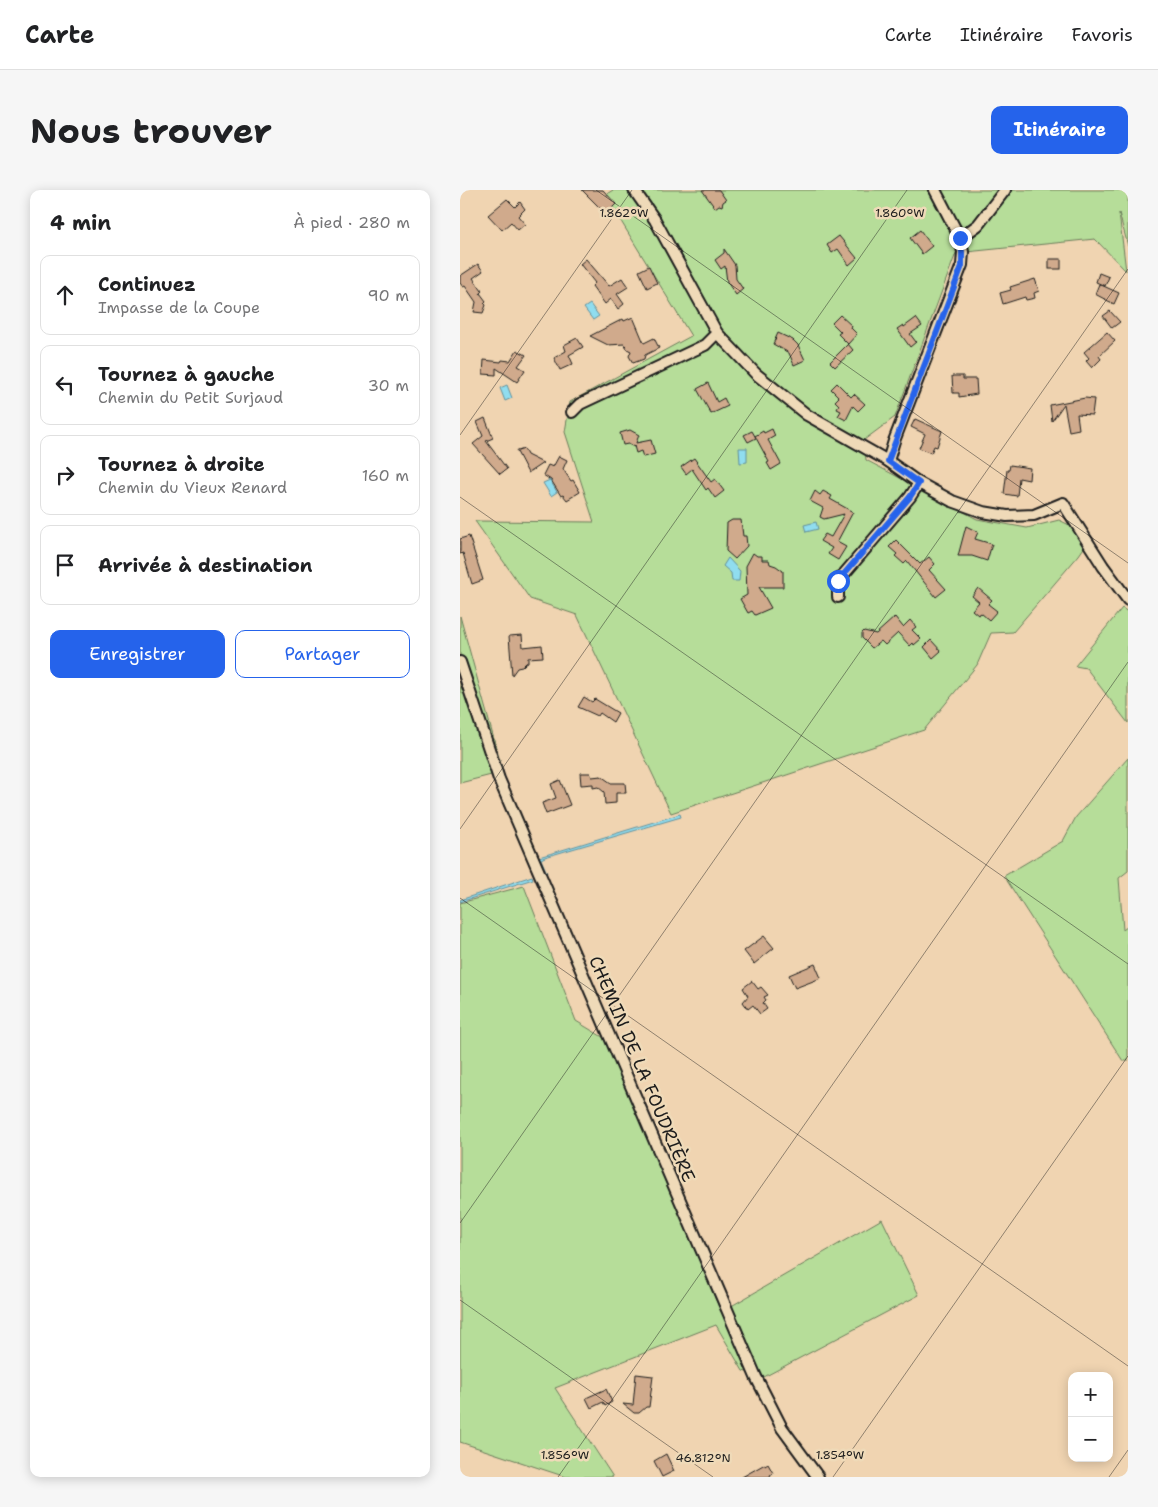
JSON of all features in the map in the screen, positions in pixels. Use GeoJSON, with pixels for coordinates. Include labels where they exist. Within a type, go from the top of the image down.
{"type":"FeatureCollection","features":[{"type":"Feature","properties":{"kind":"street"},"geometry":{"type":"LineString","coordinates":[[634,190],[655,220],[718,333],[756,374],[807,415],[888,461],[919,483],[960,504],[983,512],[1007,516],[1034,515],[1063,503],[1103,566],[1128,600]]}},
{"type":"Feature","properties":{"kind":"street"},"geometry":{"type":"LineString","coordinates":[[888,461],[962,266],[960,238],[934,190]]}},
{"type":"Feature","properties":{"kind":"street"},"geometry":{"type":"LineString","coordinates":[[960,238],[978,225],[1005,190]]}},
{"type":"Feature","properties":{"kind":"street"},"geometry":{"type":"LineString","coordinates":[[572,412],[580,404],[705,345],[718,333]]}},
{"type":"Feature","properties":{"kind":"street"},"geometry":{"type":"LineString","coordinates":[[838,597],[838,581],[910,497],[919,483]]}},
{"type":"Feature","properties":{"kind":"street","name":"CHEMIN DE LA FOUDRIÈRE"},"geometry":{"type":"LineString","coordinates":[[460,662],[499,778],[756,1377],[782,1428],[818,1477]]}},
{"type":"Feature","properties":{"kind":"green space"},"geometry":{"type":"Polygon","coordinates":[[[613,190],[1128,190],[1128,246],[1119,213],[1126,271],[1095,239],[956,253],[895,417],[864,440],[866,460],[977,519],[1027,528],[1059,520],[1092,536],[1079,555],[1013,632],[991,633],[977,665],[924,730],[671,813],[577,615],[530,599],[475,521],[594,522],[565,432],[570,402],[691,336],[605,195],[613,190]]]}},
{"type":"Feature","properties":{"kind":"green space"},"geometry":{"type":"Polygon","coordinates":[[[1122,608],[1128,612],[1128,723],[1086,668],[1075,666],[1122,608]]]}},
{"type":"Feature","properties":{"kind":"green space"},"geometry":{"type":"Polygon","coordinates":[[[460,616],[503,772],[460,783],[460,616]]]}},
{"type":"Feature","properties":{"kind":"green space"},"geometry":{"type":"Polygon","coordinates":[[[1128,758],[1128,871],[1119,878],[1123,930],[1128,926],[1128,1061],[1123,1061],[1004,876],[1063,841],[1076,817],[1128,758]]]}},
{"type":"Feature","properties":{"kind":"green space"},"geometry":{"type":"Polygon","coordinates":[[[524,886],[576,1021],[606,1039],[721,1312],[882,1219],[919,1295],[764,1377],[743,1371],[716,1325],[555,1388],[613,1477],[566,1477],[460,1442],[460,903],[524,886]]]}},
{"type":"Feature","properties":{"kind":"water"},"geometry":{"type":"Polygon","coordinates":[[[590,304],[599,316],[593,320],[584,308],[590,304]]]}},
{"type":"Feature","properties":{"kind":"water"},"geometry":{"type":"Polygon","coordinates":[[[507,385],[512,398],[505,401],[500,388],[507,385]]]}},
{"type":"Feature","properties":{"kind":"water"},"geometry":{"type":"Polygon","coordinates":[[[739,448],[747,448],[747,462],[740,463],[739,448]]]}},
{"type":"Feature","properties":{"kind":"water"},"geometry":{"type":"Polygon","coordinates":[[[550,480],[557,492],[551,496],[543,483],[550,480]]]}},
{"type":"Feature","properties":{"kind":"water"},"geometry":{"type":"Polygon","coordinates":[[[816,522],[818,529],[806,532],[804,525],[816,522]]]}},
{"type":"Feature","properties":{"kind":"water"},"geometry":{"type":"Polygon","coordinates":[[[728,558],[740,571],[739,581],[732,581],[731,573],[723,566],[728,558]]]}},
{"type":"Feature","properties":{"kind":"water"},"geometry":{"type":"Polygon","coordinates":[[[680,814],[681,817],[545,857],[541,859],[547,873],[543,876],[539,857],[680,814]]]}},
{"type":"Feature","properties":{"kind":"water"},"geometry":{"type":"Polygon","coordinates":[[[532,876],[533,879],[460,902],[460,900],[532,876]]]}},
{"type":"Feature","properties":{"kind":"building"},"geometry":{"type":"Polygon","coordinates":[[[582,190],[603,190],[616,204],[606,214],[582,190]]]}},
{"type":"Feature","properties":{"kind":"building"},"geometry":{"type":"Polygon","coordinates":[[[702,190],[719,190],[726,200],[722,206],[719,205],[715,208],[702,190]]]}},
{"type":"Feature","properties":{"kind":"building"},"geometry":{"type":"Polygon","coordinates":[[[507,199],[515,207],[520,202],[525,209],[518,216],[525,224],[518,230],[511,222],[502,230],[488,215],[507,199]]]}},
{"type":"Feature","properties":{"kind":"building"},"geometry":{"type":"Polygon","coordinates":[[[920,230],[932,246],[922,254],[910,238],[920,230]]]}},
{"type":"Feature","properties":{"kind":"building"},"geometry":{"type":"Polygon","coordinates":[[[839,236],[857,258],[849,265],[838,249],[832,253],[827,245],[839,236]]]}},
{"type":"Feature","properties":{"kind":"building"},"geometry":{"type":"Polygon","coordinates":[[[724,249],[735,265],[736,279],[743,289],[736,295],[727,282],[725,266],[721,269],[715,260],[724,253],[724,249]]]}},
{"type":"Feature","properties":{"kind":"building"},"geometry":{"type":"Polygon","coordinates":[[[586,259],[609,286],[622,278],[628,287],[617,294],[624,304],[618,309],[611,299],[605,304],[592,286],[595,283],[580,264],[586,259]]]}},
{"type":"Feature","properties":{"kind":"building"},"geometry":{"type":"Polygon","coordinates":[[[1049,259],[1061,259],[1061,269],[1049,269],[1049,259]]]}},
{"type":"Feature","properties":{"kind":"building"},"geometry":{"type":"Polygon","coordinates":[[[478,264],[483,271],[473,278],[486,301],[483,313],[474,312],[476,302],[465,286],[463,287],[460,283],[460,276],[478,264]]]}},
{"type":"Feature","properties":{"kind":"building"},"geometry":{"type":"Polygon","coordinates":[[[649,266],[657,283],[647,288],[639,271],[649,266]]]}},
{"type":"Feature","properties":{"kind":"building"},"geometry":{"type":"Polygon","coordinates":[[[1099,273],[1109,277],[1105,286],[1096,282],[1099,273]]]}},
{"type":"Feature","properties":{"kind":"building"},"geometry":{"type":"Polygon","coordinates":[[[1035,279],[1039,291],[1034,293],[1035,298],[1026,300],[1025,297],[1003,304],[1000,293],[1011,290],[1010,287],[1035,279]]]}},
{"type":"Feature","properties":{"kind":"building"},"geometry":{"type":"Polygon","coordinates":[[[1099,284],[1119,293],[1114,304],[1095,294],[1099,284]]]}},
{"type":"Feature","properties":{"kind":"building"},"geometry":{"type":"Polygon","coordinates":[[[1110,311],[1120,322],[1112,328],[1103,316],[1110,311]]]}},
{"type":"Feature","properties":{"kind":"building"},"geometry":{"type":"Polygon","coordinates":[[[840,315],[852,326],[851,328],[857,334],[848,344],[838,334],[841,332],[832,323],[840,315]]]}},
{"type":"Feature","properties":{"kind":"building"},"geometry":{"type":"Polygon","coordinates":[[[633,317],[644,343],[654,338],[659,348],[645,355],[644,359],[633,363],[629,356],[631,351],[624,344],[608,345],[590,336],[623,319],[624,321],[633,317]]]}},
{"type":"Feature","properties":{"kind":"building"},"geometry":{"type":"Polygon","coordinates":[[[916,318],[922,326],[910,334],[916,342],[910,347],[897,329],[903,325],[904,327],[916,318]]]}},
{"type":"Feature","properties":{"kind":"building"},"geometry":{"type":"Polygon","coordinates":[[[1107,332],[1115,341],[1099,356],[1101,359],[1092,368],[1086,361],[1089,358],[1084,352],[1107,332]]]}},
{"type":"Feature","properties":{"kind":"building"},"geometry":{"type":"Polygon","coordinates":[[[778,333],[793,340],[798,345],[805,360],[794,365],[789,353],[773,344],[778,333]]]}},
{"type":"Feature","properties":{"kind":"building"},"geometry":{"type":"Polygon","coordinates":[[[577,338],[583,347],[569,355],[573,364],[560,370],[554,358],[566,351],[564,345],[577,338]]]}},
{"type":"Feature","properties":{"kind":"building"},"geometry":{"type":"Polygon","coordinates":[[[848,344],[853,350],[835,367],[830,362],[848,344]]]}},
{"type":"Feature","properties":{"kind":"building"},"geometry":{"type":"Polygon","coordinates":[[[517,350],[526,355],[518,366],[525,370],[517,382],[496,368],[496,375],[483,374],[484,360],[510,361],[517,350]]]}},
{"type":"Feature","properties":{"kind":"building"},"geometry":{"type":"Polygon","coordinates":[[[952,376],[963,376],[963,379],[976,379],[977,394],[959,397],[959,393],[953,393],[952,376]]]}},
{"type":"Feature","properties":{"kind":"building"},"geometry":{"type":"Polygon","coordinates":[[[708,383],[717,402],[724,398],[728,406],[711,414],[697,389],[708,383]]]}},
{"type":"Feature","properties":{"kind":"building"},"geometry":{"type":"Polygon","coordinates":[[[837,383],[851,397],[854,394],[865,404],[858,411],[853,406],[846,420],[838,416],[841,411],[837,409],[839,405],[835,401],[839,397],[831,389],[837,383]]]}},
{"type":"Feature","properties":{"kind":"building"},"geometry":{"type":"Polygon","coordinates":[[[1085,398],[1094,399],[1092,415],[1077,414],[1079,429],[1069,431],[1064,404],[1052,421],[1050,405],[1085,398]]]}},
{"type":"Feature","properties":{"kind":"building"},"geometry":{"type":"Polygon","coordinates":[[[485,418],[493,438],[486,441],[507,469],[500,474],[473,444],[483,436],[477,422],[485,418]]]}},
{"type":"Feature","properties":{"kind":"building"},"geometry":{"type":"Polygon","coordinates":[[[915,419],[942,431],[937,447],[934,446],[931,453],[919,448],[925,434],[911,427],[915,419]]]}},
{"type":"Feature","properties":{"kind":"building"},"geometry":{"type":"Polygon","coordinates":[[[772,429],[775,436],[768,440],[781,464],[771,470],[767,463],[769,462],[755,436],[763,431],[764,433],[772,429]]]}},
{"type":"Feature","properties":{"kind":"building"},"geometry":{"type":"Polygon","coordinates":[[[630,430],[639,435],[636,443],[651,440],[655,454],[643,457],[641,451],[636,453],[634,446],[623,445],[620,433],[630,430]]]}},
{"type":"Feature","properties":{"kind":"building"},"geometry":{"type":"Polygon","coordinates":[[[752,431],[756,438],[748,442],[744,435],[752,431]]]}},
{"type":"Feature","properties":{"kind":"building"},"geometry":{"type":"Polygon","coordinates":[[[524,449],[527,455],[543,463],[528,473],[516,450],[524,449]]]}},
{"type":"Feature","properties":{"kind":"building"},"geometry":{"type":"Polygon","coordinates":[[[559,456],[567,460],[563,469],[571,481],[573,480],[580,492],[567,500],[563,495],[561,496],[551,480],[543,475],[548,465],[553,467],[559,456]]]}},
{"type":"Feature","properties":{"kind":"building"},"geometry":{"type":"Polygon","coordinates":[[[694,458],[711,482],[715,479],[724,491],[715,498],[708,488],[706,490],[692,469],[686,474],[681,467],[694,458]]]}},
{"type":"Feature","properties":{"kind":"building"},"geometry":{"type":"Polygon","coordinates":[[[1010,465],[1030,468],[1029,480],[1019,478],[1017,496],[1004,494],[1007,470],[1009,470],[1010,465]]]}},
{"type":"Feature","properties":{"kind":"building"},"geometry":{"type":"Polygon","coordinates":[[[815,491],[820,495],[823,491],[832,496],[830,499],[853,512],[837,542],[846,547],[838,560],[828,554],[832,548],[820,541],[825,534],[831,537],[844,514],[824,519],[820,517],[823,508],[810,501],[815,491]]]}},
{"type":"Feature","properties":{"kind":"building"},"geometry":{"type":"Polygon","coordinates":[[[732,520],[741,520],[743,536],[746,536],[747,546],[735,559],[726,551],[727,523],[732,520]]]}},
{"type":"Feature","properties":{"kind":"building"},"geometry":{"type":"Polygon","coordinates":[[[966,526],[978,532],[975,539],[992,544],[987,561],[972,556],[958,556],[966,526]]]}},
{"type":"Feature","properties":{"kind":"building"},"geometry":{"type":"Polygon","coordinates":[[[469,536],[483,580],[472,584],[463,553],[460,554],[460,539],[469,536]]]}},
{"type":"Feature","properties":{"kind":"building"},"geometry":{"type":"Polygon","coordinates":[[[896,540],[920,564],[929,557],[935,564],[929,570],[946,589],[936,597],[907,561],[904,564],[895,556],[897,554],[889,547],[896,540]]]}},
{"type":"Feature","properties":{"kind":"building"},"geometry":{"type":"Polygon","coordinates":[[[753,553],[757,556],[762,556],[762,560],[769,560],[770,564],[783,571],[783,587],[759,587],[771,608],[755,615],[752,611],[748,613],[740,599],[747,595],[746,566],[753,553]]]}},
{"type":"Feature","properties":{"kind":"building"},"geometry":{"type":"Polygon","coordinates":[[[978,588],[992,600],[988,604],[997,611],[989,620],[981,613],[978,615],[972,610],[979,602],[972,596],[978,588]]]}},
{"type":"Feature","properties":{"kind":"building"},"geometry":{"type":"Polygon","coordinates":[[[895,617],[903,627],[910,620],[916,627],[912,630],[921,639],[910,646],[898,633],[885,645],[881,641],[872,648],[862,638],[864,631],[876,634],[895,617]]]}},
{"type":"Feature","properties":{"kind":"building"},"geometry":{"type":"Polygon","coordinates":[[[522,635],[523,647],[542,645],[543,657],[528,658],[528,662],[522,667],[517,668],[512,675],[509,636],[522,635]]]}},
{"type":"Feature","properties":{"kind":"building"},"geometry":{"type":"Polygon","coordinates":[[[931,640],[941,651],[933,658],[924,647],[931,640]]]}},
{"type":"Feature","properties":{"kind":"building"},"geometry":{"type":"Polygon","coordinates":[[[584,697],[592,702],[595,699],[618,713],[613,722],[600,713],[598,716],[578,707],[584,697]]]}},
{"type":"Feature","properties":{"kind":"building"},"geometry":{"type":"Polygon","coordinates":[[[580,773],[590,773],[592,777],[601,776],[611,783],[625,783],[626,793],[616,793],[616,803],[605,804],[604,792],[598,787],[593,788],[593,784],[581,785],[580,773]]]}},
{"type":"Feature","properties":{"kind":"building"},"geometry":{"type":"Polygon","coordinates":[[[560,780],[570,805],[546,814],[542,803],[556,798],[551,784],[560,780]]]}},
{"type":"Feature","properties":{"kind":"building"},"geometry":{"type":"Polygon","coordinates":[[[764,936],[774,948],[754,964],[744,951],[764,936]]]}},
{"type":"Feature","properties":{"kind":"building"},"geometry":{"type":"Polygon","coordinates":[[[815,964],[821,978],[795,988],[789,975],[815,964]]]}},
{"type":"Feature","properties":{"kind":"building"},"geometry":{"type":"Polygon","coordinates":[[[752,981],[758,989],[761,987],[768,995],[764,997],[766,1000],[763,1003],[767,1009],[760,1014],[753,1005],[748,1009],[743,1002],[748,996],[743,988],[752,981]]]}},
{"type":"Feature","properties":{"kind":"building"},"geometry":{"type":"Polygon","coordinates":[[[636,1374],[653,1376],[649,1407],[646,1407],[639,1413],[634,1413],[623,1404],[633,1405],[636,1374]]]}},
{"type":"Feature","properties":{"kind":"building"},"geometry":{"type":"Polygon","coordinates":[[[606,1389],[612,1402],[605,1406],[603,1402],[591,1408],[586,1398],[606,1389]]]}},
{"type":"Feature","properties":{"kind":"building"},"geometry":{"type":"Polygon","coordinates":[[[666,1454],[674,1471],[662,1477],[654,1461],[666,1454]]]}},
{"type":"Feature","properties":{"kind":"building"},"geometry":{"type":"Polygon","coordinates":[[[765,1464],[765,1466],[768,1464],[773,1473],[770,1475],[771,1477],[742,1477],[765,1464]]]}},
{"type":"Feature","properties":{"kind":"route"},"geometry":{"type":"LineString","coordinates":[[838,581],[910,497],[919,483],[888,461],[962,266],[960,238]]}}]}
